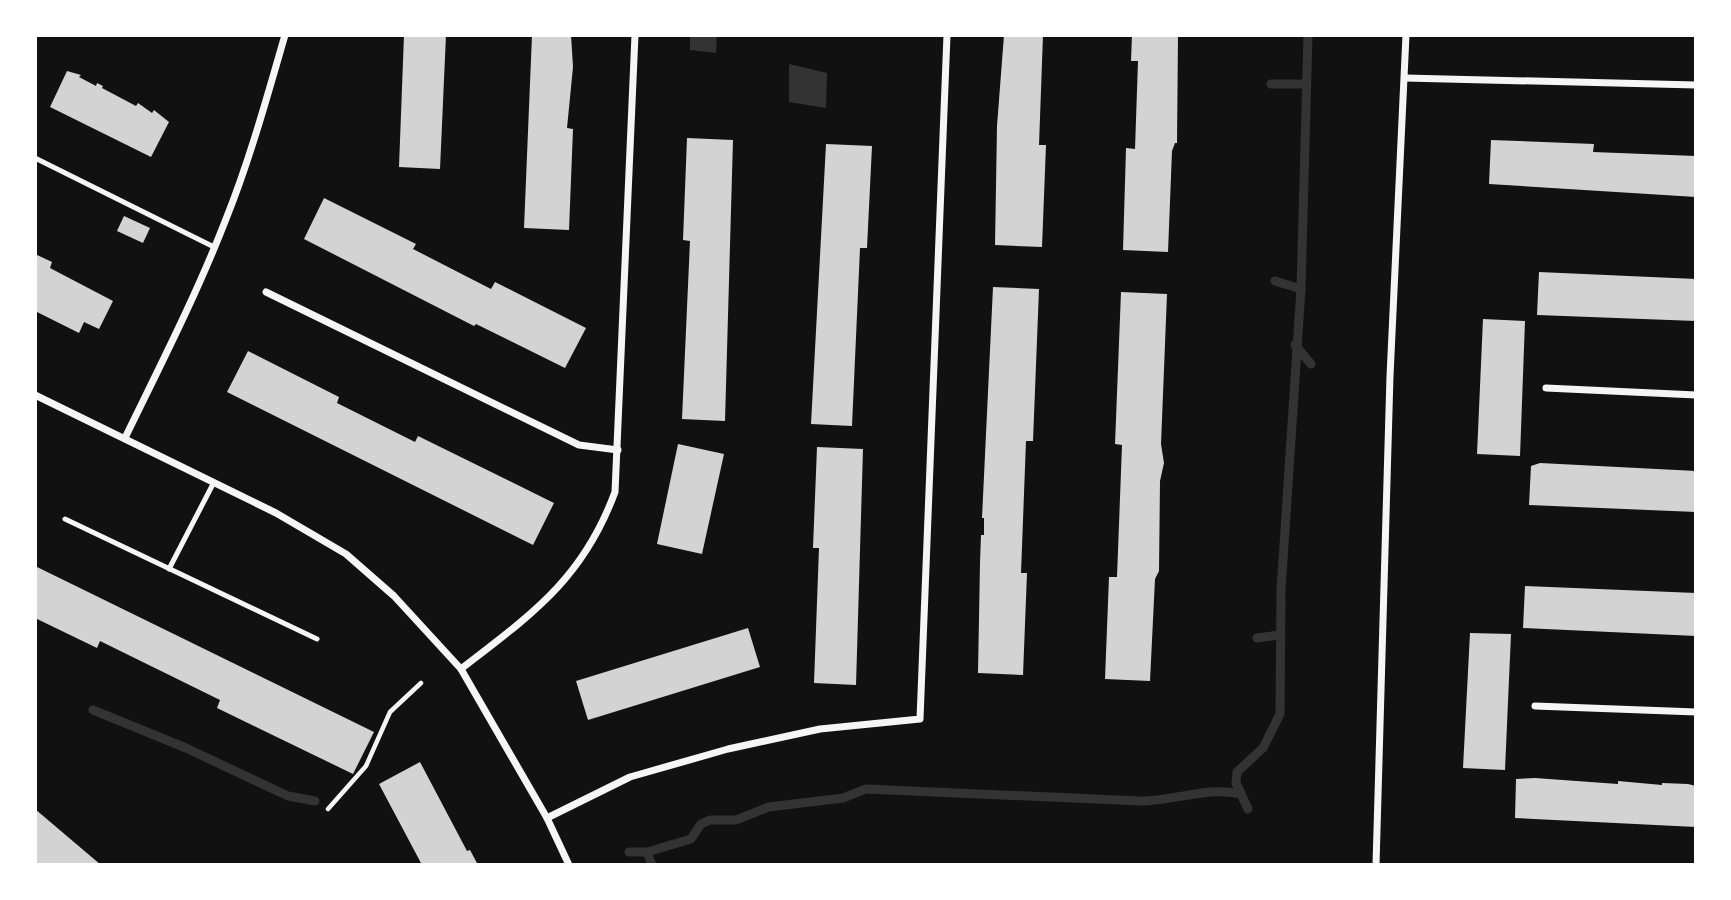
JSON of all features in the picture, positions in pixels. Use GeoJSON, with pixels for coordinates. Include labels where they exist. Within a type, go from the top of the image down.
{"type":"FeatureCollection","features":[{"type":"Feature","properties":{"kind":"street"},"geometry":{"type":"LineString","coordinates":[[125,438],[214,247],[258,129],[285,35]]}},
{"type":"Feature","properties":{"kind":"street"},"geometry":{"type":"LineString","coordinates":[[461,669],[529,617],[568,579],[606,518],[615,492],[635,35]]}},
{"type":"Feature","properties":{"kind":"street"},"geometry":{"type":"LineString","coordinates":[[547,818],[629,777],[728,749],[820,729],[920,719],[947,35]]}},
{"type":"Feature","properties":{"kind":"street"},"geometry":{"type":"LineString","coordinates":[[1376,865],[1389,390],[1406,35]]}},
{"type":"Feature","properties":{"kind":"street"},"geometry":{"type":"LineString","coordinates":[[1405,78],[1696,85]]}},
{"type":"Feature","properties":{"kind":"street"},"geometry":{"type":"LineString","coordinates":[[266,292],[579,445],[618,450]]}},
{"type":"Feature","properties":{"kind":"street"},"geometry":{"type":"LineString","coordinates":[[1546,388],[1696,395]]}},
{"type":"Feature","properties":{"kind":"street"},"geometry":{"type":"LineString","coordinates":[[35,395],[276,513],[346,554],[394,596],[461,669],[547,818],[569,865]]}},
{"type":"Feature","properties":{"kind":"street"},"geometry":{"type":"LineString","coordinates":[[1535,706],[1696,712]]}},
{"type":"Feature","properties":{"kind":"lane"},"geometry":{"type":"LineString","coordinates":[[35,158],[214,247]]}},
{"type":"Feature","properties":{"kind":"lane"},"geometry":{"type":"LineString","coordinates":[[169,569],[213,484]]}},
{"type":"Feature","properties":{"kind":"lane"},"geometry":{"type":"LineString","coordinates":[[65,519],[317,639]]}},
{"type":"Feature","properties":{"kind":"path"},"geometry":{"type":"LineString","coordinates":[[328,809],[366,766],[390,712],[422,683]]}},
{"type":"Feature","properties":{"kind":"shaded area"},"geometry":{"type":"Polygon","coordinates":[[[690,35],[717,35],[716,53],[690,50],[690,35]]]}},
{"type":"Feature","properties":{"kind":"shaded area"},"geometry":{"type":"Polygon","coordinates":[[[789,64],[827,73],[826,108],[789,102],[789,64]]]}},
{"type":"Feature","properties":{"kind":"building"},"geometry":{"type":"Polygon","coordinates":[[[404,35],[446,35],[440,169],[399,167],[404,35]]]}},
{"type":"Feature","properties":{"kind":"building"},"geometry":{"type":"Polygon","coordinates":[[[532,35],[571,35],[573,67],[567,128],[573,129],[569,230],[524,228],[532,35]]]}},
{"type":"Feature","properties":{"kind":"building"},"geometry":{"type":"Polygon","coordinates":[[[1004,35],[1043,35],[1039,145],[1046,145],[1042,247],[995,245],[997,126],[1004,35]]]}},
{"type":"Feature","properties":{"kind":"building"},"geometry":{"type":"Polygon","coordinates":[[[1132,35],[1178,35],[1177,143],[1172,151],[1168,252],[1123,250],[1126,148],[1135,149],[1138,61],[1131,61],[1132,35]]]}},
{"type":"Feature","properties":{"kind":"building"},"geometry":{"type":"Polygon","coordinates":[[[67,71],[81,75],[79,77],[96,86],[97,83],[103,86],[102,88],[136,106],[138,103],[152,113],[154,110],[169,122],[151,157],[50,107],[67,71]]]}},
{"type":"Feature","properties":{"kind":"building"},"geometry":{"type":"Polygon","coordinates":[[[687,138],[733,140],[725,421],[682,419],[690,241],[683,240],[687,138]]]}},
{"type":"Feature","properties":{"kind":"building"},"geometry":{"type":"Polygon","coordinates":[[[1491,140],[1594,144],[1593,152],[1696,156],[1696,197],[1489,184],[1491,140]]]}},
{"type":"Feature","properties":{"kind":"building"},"geometry":{"type":"Polygon","coordinates":[[[826,144],[872,146],[867,248],[860,248],[852,426],[811,424],[826,144]]]}},
{"type":"Feature","properties":{"kind":"building"},"geometry":{"type":"Polygon","coordinates":[[[324,198],[416,244],[413,249],[491,289],[495,282],[586,328],[565,368],[476,324],[474,326],[304,239],[324,198]]]}},
{"type":"Feature","properties":{"kind":"building"},"geometry":{"type":"Polygon","coordinates":[[[124,216],[150,228],[143,243],[117,231],[124,216]]]}},
{"type":"Feature","properties":{"kind":"building"},"geometry":{"type":"Polygon","coordinates":[[[35,254],[52,262],[50,268],[113,301],[99,329],[84,322],[79,333],[35,311],[35,254]]]}},
{"type":"Feature","properties":{"kind":"building"},"geometry":{"type":"Polygon","coordinates":[[[1539,272],[1696,279],[1696,321],[1537,315],[1539,272]]]}},
{"type":"Feature","properties":{"kind":"building"},"geometry":{"type":"Polygon","coordinates":[[[993,287],[1039,289],[1033,441],[1026,441],[1021,573],[1027,573],[1023,675],[978,673],[981,535],[984,535],[982,518],[993,287]]]}},
{"type":"Feature","properties":{"kind":"building"},"geometry":{"type":"Polygon","coordinates":[[[1121,292],[1167,294],[1161,444],[1164,463],[1160,481],[1159,571],[1155,579],[1150,681],[1105,679],[1109,577],[1117,577],[1122,445],[1115,444],[1121,292]]]}},
{"type":"Feature","properties":{"kind":"building"},"geometry":{"type":"Polygon","coordinates":[[[1483,319],[1525,321],[1520,456],[1477,454],[1483,319]]]}},
{"type":"Feature","properties":{"kind":"building"},"geometry":{"type":"Polygon","coordinates":[[[248,351],[339,397],[337,403],[415,442],[418,436],[554,503],[533,545],[227,392],[248,351]]]}},
{"type":"Feature","properties":{"kind":"building"},"geometry":{"type":"Polygon","coordinates":[[[678,444],[724,454],[702,554],[657,544],[678,444]]]}},
{"type":"Feature","properties":{"kind":"building"},"geometry":{"type":"Polygon","coordinates":[[[817,447],[863,449],[856,685],[814,683],[819,548],[813,548],[817,447]]]}},
{"type":"Feature","properties":{"kind":"building"},"geometry":{"type":"Polygon","coordinates":[[[1540,463],[1696,471],[1696,512],[1529,505],[1531,466],[1540,463]]]}},
{"type":"Feature","properties":{"kind":"building"},"geometry":{"type":"Polygon","coordinates":[[[35,566],[374,732],[353,774],[217,708],[220,700],[100,641],[97,648],[35,618],[35,566]]]}},
{"type":"Feature","properties":{"kind":"building"},"geometry":{"type":"Polygon","coordinates":[[[1525,586],[1696,593],[1696,636],[1523,628],[1525,586]]]}},
{"type":"Feature","properties":{"kind":"building"},"geometry":{"type":"Polygon","coordinates":[[[748,628],[760,667],[588,720],[576,681],[748,628]]]}},
{"type":"Feature","properties":{"kind":"building"},"geometry":{"type":"Polygon","coordinates":[[[1470,633],[1511,634],[1505,770],[1463,768],[1470,633]]]}},
{"type":"Feature","properties":{"kind":"building"},"geometry":{"type":"Polygon","coordinates":[[[420,762],[467,851],[470,850],[478,865],[422,865],[379,784],[420,762]]]}},
{"type":"Feature","properties":{"kind":"building"},"geometry":{"type":"Polygon","coordinates":[[[1516,779],[1696,786],[1696,827],[1515,818],[1516,779]]]}},
{"type":"Feature","properties":{"kind":"building"},"geometry":{"type":"Polygon","coordinates":[[[35,809],[101,865],[35,865],[35,809]]]}},
{"type":"Feature","properties":{"kind":"waterway"},"geometry":{"type":"LineString","coordinates":[[1248,809],[1236,783],[1237,772],[1263,748],[1280,714],[1281,590],[1301,289],[1308,35]]}},
{"type":"Feature","properties":{"kind":"waterway"},"geometry":{"type":"LineString","coordinates":[[1271,84],[1306,84]]}},
{"type":"Feature","properties":{"kind":"waterway"},"geometry":{"type":"LineString","coordinates":[[1275,281],[1301,289]]}},
{"type":"Feature","properties":{"kind":"waterway"},"geometry":{"type":"LineString","coordinates":[[1295,345],[1311,364]]}},
{"type":"Feature","properties":{"kind":"waterway"},"geometry":{"type":"LineString","coordinates":[[1257,638],[1280,635]]}},
{"type":"Feature","properties":{"kind":"waterway"},"geometry":{"type":"LineString","coordinates":[[93,710],[186,748],[288,796],[315,801]]}},
{"type":"Feature","properties":{"kind":"waterway"},"geometry":{"type":"LineString","coordinates":[[629,852],[647,852],[691,839],[701,824],[710,820],[736,820],[769,807],[843,798],[866,789],[1141,801],[1217,792],[1240,794]]}},
{"type":"Feature","properties":{"kind":"waterway"},"geometry":{"type":"LineString","coordinates":[[647,852],[652,865]]}}]}
